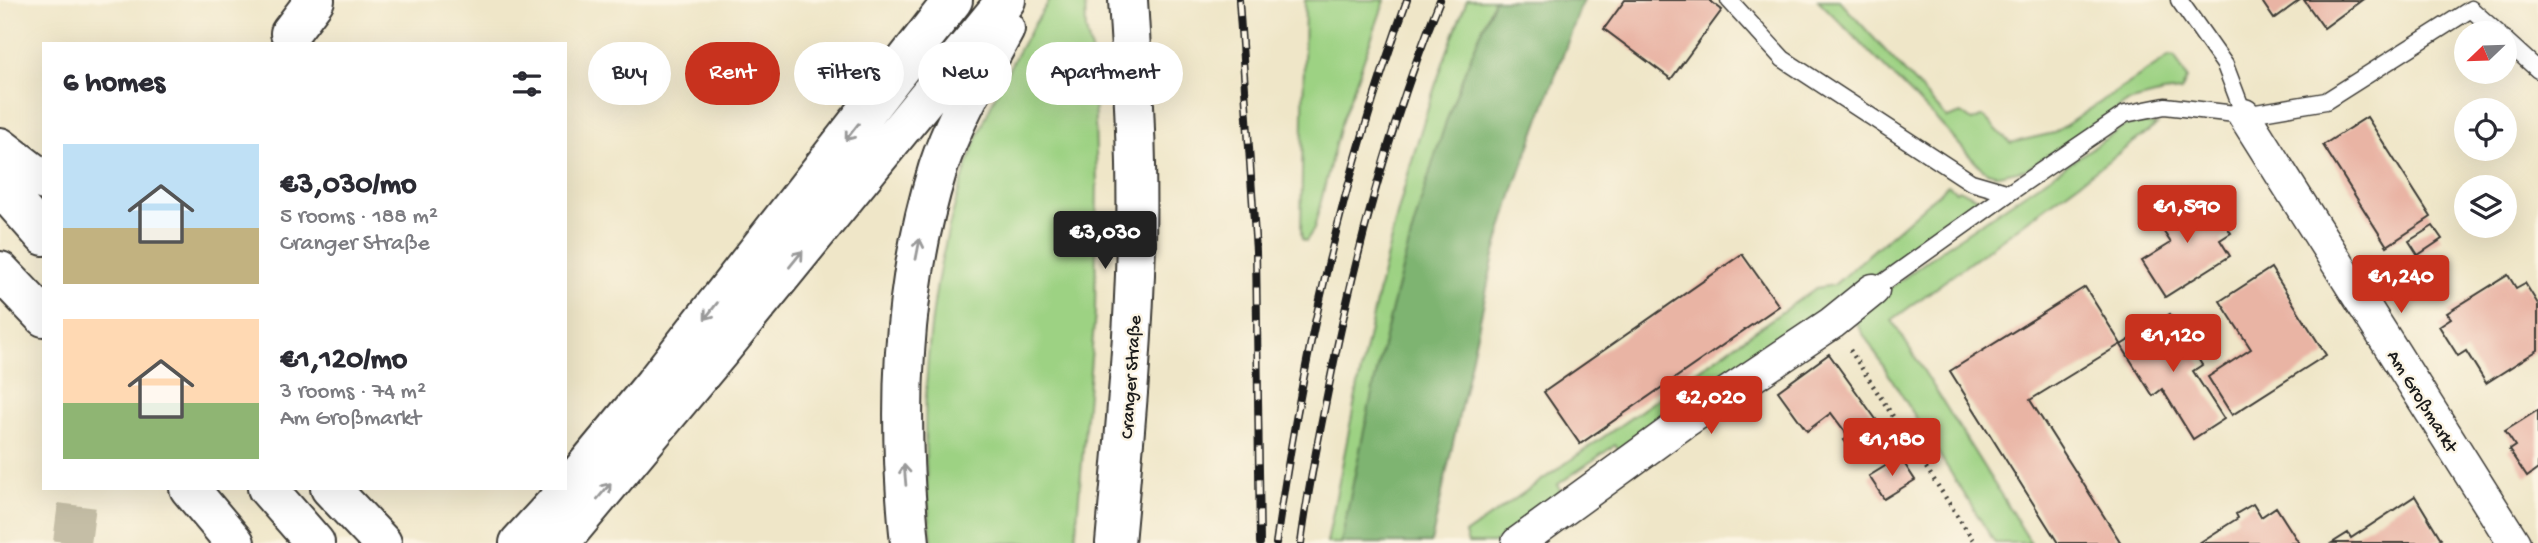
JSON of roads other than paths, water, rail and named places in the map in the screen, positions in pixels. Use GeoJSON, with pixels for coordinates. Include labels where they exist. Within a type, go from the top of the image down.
{"type":"FeatureCollection","features":[{"type":"Feature","properties":{"kind":"main road"},"geometry":{"type":"LineString","coordinates":[[290,33],[315,0]]}},
{"type":"Feature","properties":{"kind":"main road"},"geometry":{"type":"LineString","coordinates":[[567,489],[654,384],[953,0]]}},
{"type":"Feature","properties":{"kind":"main road"},"geometry":{"type":"LineString","coordinates":[[560,543],[756,308],[1006,0]]}},
{"type":"Feature","properties":{"kind":"main road"},"geometry":{"type":"LineString","coordinates":[[910,543],[903,450],[902,377],[908,305],[921,234],[939,167],[964,104],[1021,0]]}},
{"type":"Feature","properties":{"kind":"main road","name":"Cranger Straße"},"geometry":{"type":"LineString","coordinates":[[1115,543],[1132,346],[1136,239],[1136,117],[1128,0]]}},
{"type":"Feature","properties":{"kind":"main road"},"geometry":{"type":"LineString","coordinates":[[0,147],[42,179]]}},
{"type":"Feature","properties":{"kind":"main road"},"geometry":{"type":"LineString","coordinates":[[0,186],[42,234]]}},
{"type":"Feature","properties":{"kind":"main road"},"geometry":{"type":"LineString","coordinates":[[0,271],[42,315]]}},
{"type":"Feature","properties":{"kind":"main road"},"geometry":{"type":"LineString","coordinates":[[191,490],[235,543]]}},
{"type":"Feature","properties":{"kind":"main road"},"geometry":{"type":"LineString","coordinates":[[269,490],[316,543]]}},
{"type":"Feature","properties":{"kind":"main road"},"geometry":{"type":"LineString","coordinates":[[332,490],[377,539]]}},
{"type":"Feature","properties":{"kind":"main road"},"geometry":{"type":"LineString","coordinates":[[519,543],[566,490]]}},
{"type":"Feature","properties":{"kind":"street","name":"Am Großmarkt"},"geometry":{"type":"LineString","coordinates":[[2245,115],[2514,543]]}},
{"type":"Feature","properties":{"kind":"street"},"geometry":{"type":"LineString","coordinates":[[1518,543],[1684,423],[1832,323],[1872,290]]}},
{"type":"Feature","properties":{"kind":"lane"},"geometry":{"type":"LineString","coordinates":[[1729,0],[1783,59],[1971,182],[2008,193]]}},
{"type":"Feature","properties":{"kind":"lane"},"geometry":{"type":"LineString","coordinates":[[2179,0],[2225,65],[2245,115]]}},
{"type":"Feature","properties":{"kind":"lane"},"geometry":{"type":"LineString","coordinates":[[1872,290],[2125,114],[2165,106],[2245,115],[2326,101],[2471,9],[2484,21]]}},
{"type":"Feature","properties":{"kind":"lane"},"geometry":{"type":"LineString","coordinates":[[2517,51],[2538,70]]}},
{"type":"Feature","properties":{"kind":"tunnel"},"geometry":{"type":"LineString","coordinates":[[72,543],[79,490]]}},
{"type":"Feature","properties":{"kind":"railway"},"geometry":{"type":"LineString","coordinates":[[1239,0],[1256,251],[1260,543]]}},
{"type":"Feature","properties":{"kind":"railway"},"geometry":{"type":"LineString","coordinates":[[1276,543],[1299,404],[1327,268],[1363,134],[1407,0]]}},
{"type":"Feature","properties":{"kind":"railway"},"geometry":{"type":"LineString","coordinates":[[1301,543],[1331,376],[1364,233],[1390,139],[1440,0]]}}]}
